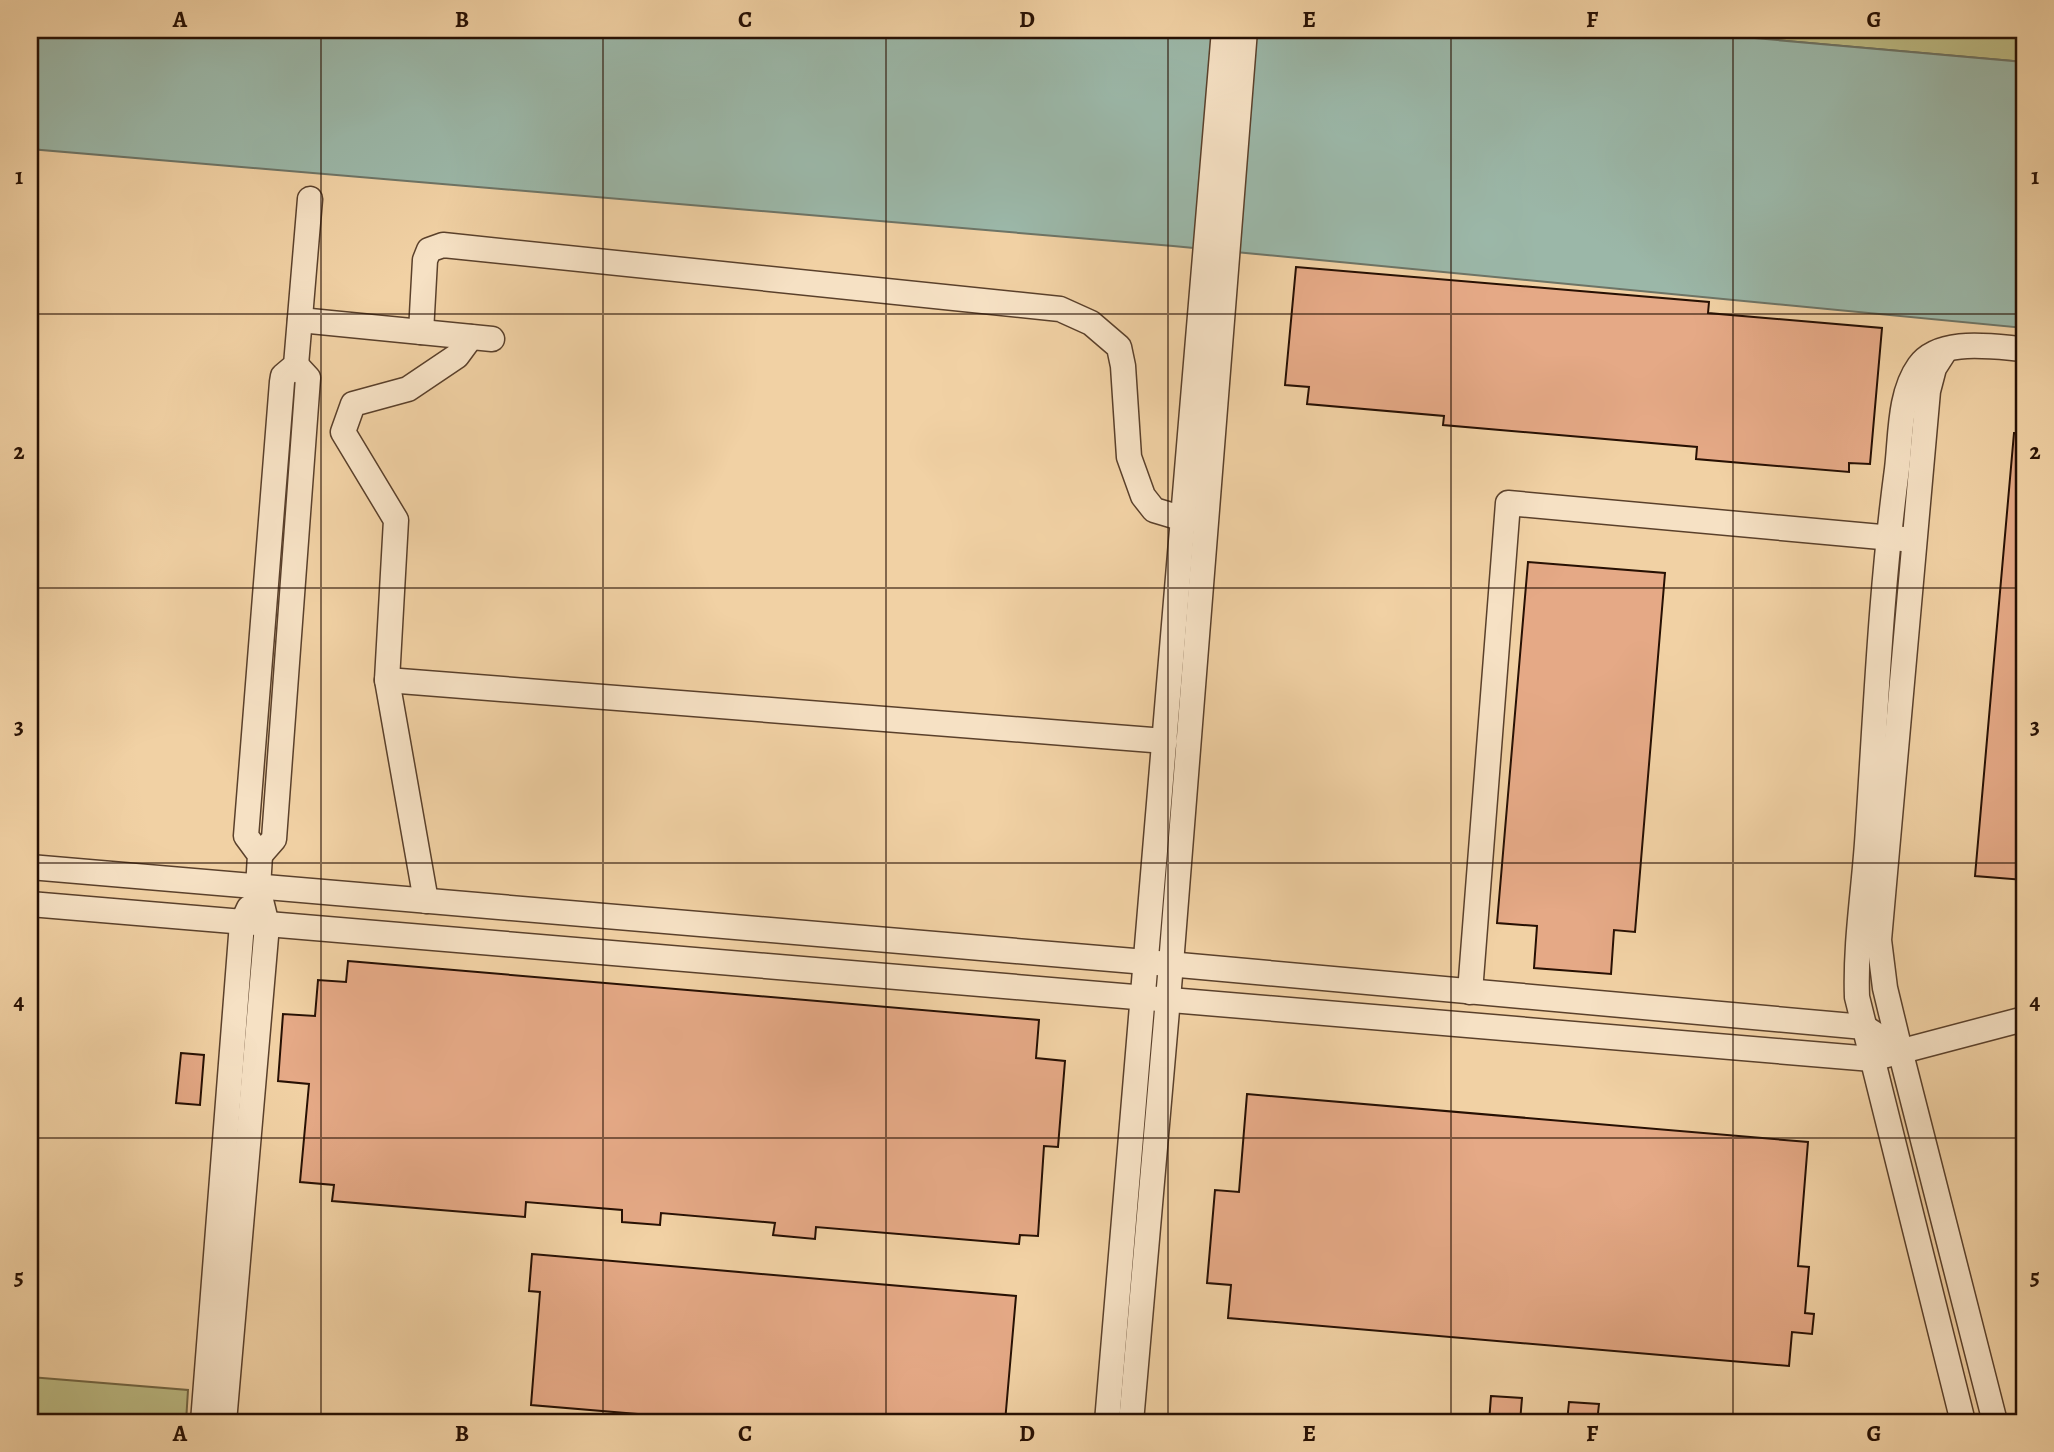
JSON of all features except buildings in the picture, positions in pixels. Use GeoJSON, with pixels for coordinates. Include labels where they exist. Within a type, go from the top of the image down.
{"type":"FeatureCollection","features":[{"type":"Feature","properties":{"kind":"street"},"geometry":{"type":"LineString","coordinates":[[1131,1422],[1171,964],[1216,265],[1224,30]]}},
{"type":"Feature","properties":{"kind":"street"},"geometry":{"type":"LineString","coordinates":[[1107,1422],[1184,519],[1245,30]]}},
{"type":"Feature","properties":{"kind":"street"},"geometry":{"type":"LineString","coordinates":[[224,1422],[267,925],[258,888],[260,855],[246,836],[282,382],[283,376],[296,365],[310,199]]}},
{"type":"Feature","properties":{"kind":"street"},"geometry":{"type":"LineString","coordinates":[[421,332],[425,260],[429,250],[443,245],[1060,309],[1091,323],[1119,347],[1123,366],[1129,457],[1143,496],[1154,510],[1184,519]]}},
{"type":"Feature","properties":{"kind":"street"},"geometry":{"type":"LineString","coordinates":[[300,320],[482,338],[408,389],[368,397],[353,404],[342,432],[396,520],[387,680],[426,901]]}},
{"type":"Feature","properties":{"kind":"street"},"geometry":{"type":"LineString","coordinates":[[1956,347],[1934,368],[1928,391],[1879,940],[1885,988],[1995,1422]]}},
{"type":"Feature","properties":{"kind":"street"},"geometry":{"type":"LineString","coordinates":[[1963,1422],[1857,997],[1855,956],[1868,838],[1888,537],[1906,392],[1920,364],[1956,347],[2024,349]]}},
{"type":"Feature","properties":{"kind":"street"},"geometry":{"type":"LineString","coordinates":[[1470,992],[1508,503],[1914,540]]}},
{"type":"Feature","properties":{"kind":"street"},"geometry":{"type":"LineString","coordinates":[[387,680],[1165,741]]}},
{"type":"Feature","properties":{"kind":"street"},"geometry":{"type":"LineString","coordinates":[[30,867],[1146,961],[1864,1027],[1900,1050]]}},
{"type":"Feature","properties":{"kind":"street"},"geometry":{"type":"LineString","coordinates":[[203,1422],[243,923],[258,888]]}},
{"type":"Feature","properties":{"kind":"street"},"geometry":{"type":"LineString","coordinates":[[30,904],[1143,1000],[1872,1059],[2024,1019]]}},
{"type":"Feature","properties":{"kind":"shaded area"},"geometry":{"type":"Polygon","coordinates":[[[30,30],[1664,30],[2024,62],[2024,328],[1173,246],[30,149],[30,30]]]}},
{"type":"Feature","properties":{"kind":"shaded area"},"geometry":{"type":"Polygon","coordinates":[[[1664,30],[2024,30],[2024,62],[1664,30]]]}},
{"type":"Feature","properties":{"kind":"shaded area"},"geometry":{"type":"Polygon","coordinates":[[[30,1377],[188,1390],[186,1422],[30,1422],[30,1377]]]}}]}
